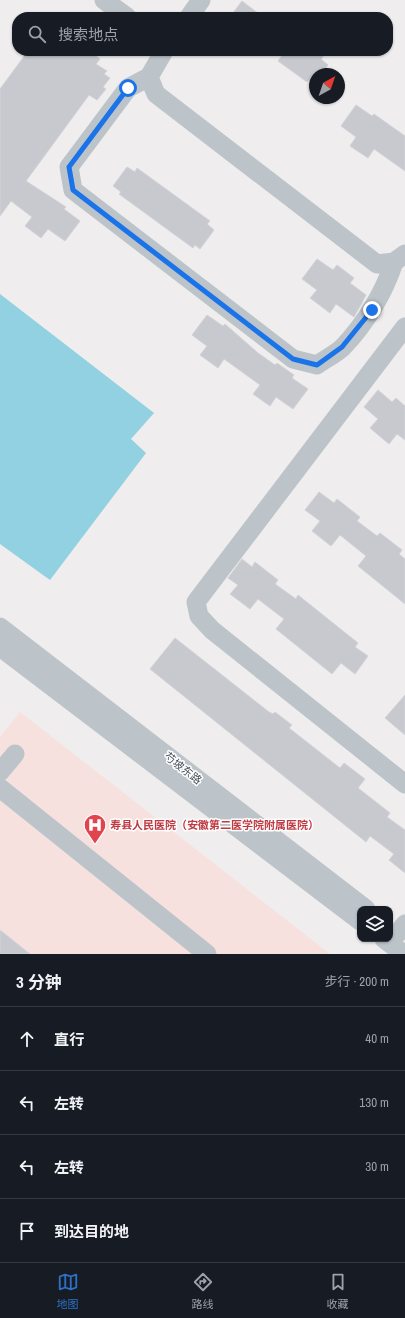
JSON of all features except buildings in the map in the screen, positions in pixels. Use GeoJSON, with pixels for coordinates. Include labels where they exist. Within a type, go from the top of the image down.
{"type":"FeatureCollection","features":[{"type":"Feature","properties":{"kind":"street"},"geometry":{"type":"LineString","coordinates":[[104,0],[120,12]]}},
{"type":"Feature","properties":{"kind":"street"},"geometry":{"type":"LineString","coordinates":[[193,12],[201,0]]}},
{"type":"Feature","properties":{"kind":"street"},"geometry":{"type":"LineString","coordinates":[[161,56],[149,77],[128,88],[69,167],[73,190],[293,359],[317,365],[342,347],[372,310],[400,258]]}},
{"type":"Feature","properties":{"kind":"street"},"geometry":{"type":"LineString","coordinates":[[149,77],[156,94],[377,264],[400,258]]}},
{"type":"Feature","properties":{"kind":"street"},"geometry":{"type":"LineString","coordinates":[[405,327],[196,602],[199,616],[212,630],[405,784]]}},
{"type":"Feature","properties":{"kind":"street","name":"芍坡东路"},"geometry":{"type":"LineString","coordinates":[[0,627],[362,906]]}},
{"type":"Feature","properties":{"kind":"street","name":"芍坡东路"},"geometry":{"type":"LineString","coordinates":[[0,647],[357,919]]}},
{"type":"Feature","properties":{"kind":"street"},"geometry":{"type":"LineString","coordinates":[[0,772],[15,754]]}},
{"type":"Feature","properties":{"kind":"street"},"geometry":{"type":"LineString","coordinates":[[0,788],[207,954]]}},
{"type":"Feature","properties":{"kind":"street"},"geometry":{"type":"LineString","coordinates":[[396,933],[404,954]]}},
{"type":"Feature","properties":{"kind":"shaded area","name":"寿县人民医院（安徽第二医学院附属医院）"},"geometry":{"type":"Polygon","coordinates":[[[20,712],[330,954],[0,954],[0,737],[20,712]]]}},
{"type":"Feature","properties":{"kind":"water"},"geometry":{"type":"Polygon","coordinates":[[[0,294],[154,413],[131,439],[146,453],[50,580],[0,544],[0,294]]]}},
{"type":"Feature","properties":{"kind":"place","name":"寿县人民医院（安徽第二医学院附属医院）"},"geometry":{"type":"Point","coordinates":[95,844]}},
{"type":"Feature","properties":{"kind":"route"},"geometry":{"type":"LineString","coordinates":[[128,88],[69,167],[73,190],[293,359],[317,365],[342,347],[372,310]]}}]}
